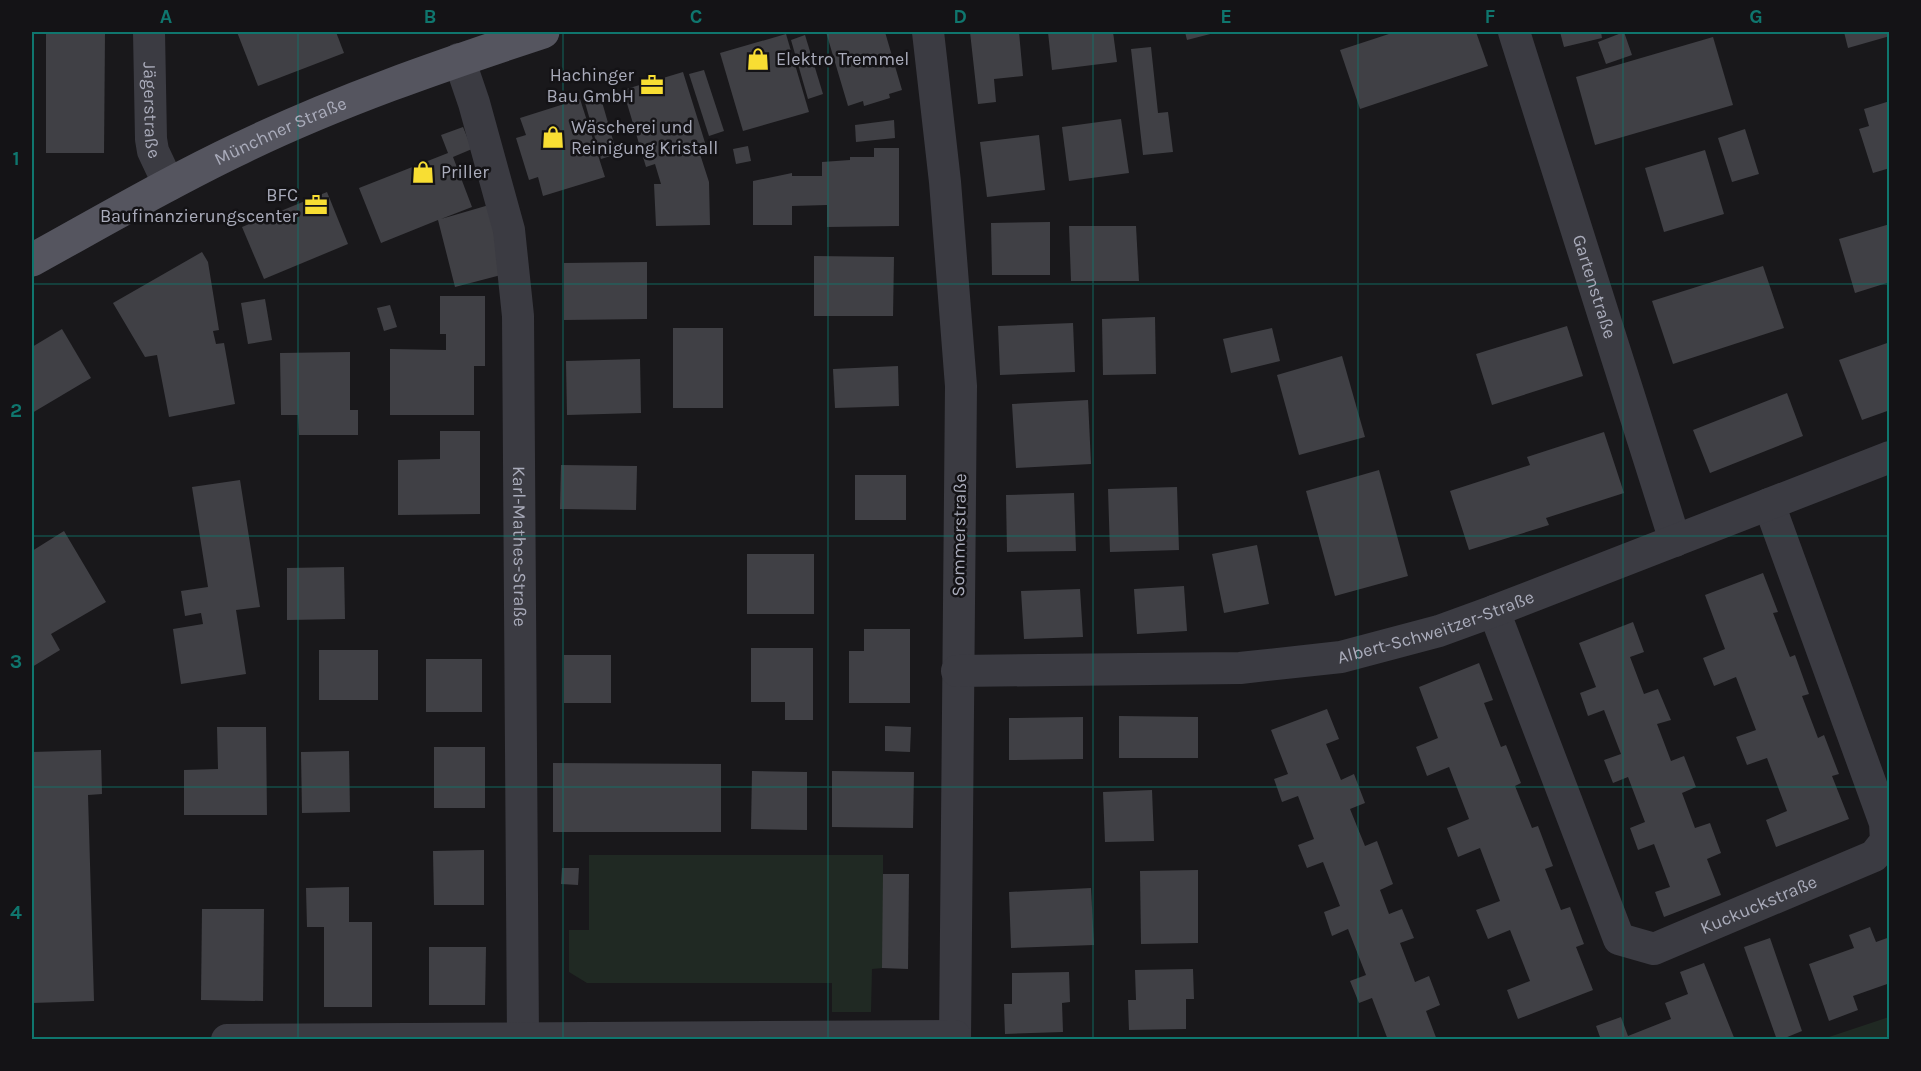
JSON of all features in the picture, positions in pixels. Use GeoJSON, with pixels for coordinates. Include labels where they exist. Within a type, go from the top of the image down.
{"type":"FeatureCollection","features":[{"type":"Feature","properties":{"kind":"main road","name":"Münchner Straße"},"geometry":{"type":"LineString","coordinates":[[32,260],[169,185],[241,148],[309,117],[459,59],[543,32]]}},
{"type":"Feature","properties":{"kind":"street","name":"Jägerstraße"},"geometry":{"type":"LineString","coordinates":[[150,32],[151,139],[153,151],[169,185]]}},
{"type":"Feature","properties":{"kind":"street","name":"Sommerstraße"},"geometry":{"type":"LineString","coordinates":[[928,32],[945,182],[961,386],[955,1038]]}},
{"type":"Feature","properties":{"kind":"street","name":"Gartenstraße"},"geometry":{"type":"LineString","coordinates":[[1514,32],[1675,541]]}},
{"type":"Feature","properties":{"kind":"street","name":"Karl-Mathes-Straße"},"geometry":{"type":"LineString","coordinates":[[459,59],[474,103],[509,230],[518,316],[523,1038]]}},
{"type":"Feature","properties":{"kind":"street","name":"Albert-Schweitzer-Straße"},"geometry":{"type":"LineString","coordinates":[[957,671],[1240,668],[1341,657],[1439,631],[1494,611],[1890,457]]}},
{"type":"Feature","properties":{"kind":"street","name":"Kuckuckstraße"},"geometry":{"type":"LineString","coordinates":[[1494,611],[1619,939],[1653,949],[1874,856],[1886,841],[1885,823],[1769,504]]}},
{"type":"Feature","properties":{"kind":"street"},"geometry":{"type":"LineString","coordinates":[[227,1040],[955,1038]]}},
{"type":"Feature","properties":{"kind":"shaded area"},"geometry":{"type":"Polygon","coordinates":[[[589,855],[883,855],[883,968],[872,969],[871,1012],[832,1012],[832,983],[587,983],[569,972],[569,930],[589,930],[589,855]]]}},
{"type":"Feature","properties":{"kind":"shaded area"},"geometry":{"type":"Polygon","coordinates":[[[1889,1017],[1889,1039],[1823,1039],[1889,1017]]]}},
{"type":"Feature","properties":{"kind":"building"},"geometry":{"type":"Polygon","coordinates":[[[46,32],[105,32],[104,153],[46,153],[46,32]]]}},
{"type":"Feature","properties":{"kind":"building"},"geometry":{"type":"Polygon","coordinates":[[[237,32],[336,32],[344,53],[258,86],[237,32]]]}},
{"type":"Feature","properties":{"kind":"building"},"geometry":{"type":"Polygon","coordinates":[[[826,32],[885,32],[902,90],[889,94],[890,98],[864,106],[863,101],[848,106],[826,32]]]}},
{"type":"Feature","properties":{"kind":"building"},"geometry":{"type":"Polygon","coordinates":[[[970,32],[1019,32],[1023,76],[994,79],[996,102],[978,104],[970,32]]]}},
{"type":"Feature","properties":{"kind":"building"},"geometry":{"type":"Polygon","coordinates":[[[1048,32],[1113,32],[1117,62],[1052,70],[1048,32]]]}},
{"type":"Feature","properties":{"kind":"building"},"geometry":{"type":"Polygon","coordinates":[[[1185,32],[1218,32],[1187,40],[1185,32]]]}},
{"type":"Feature","properties":{"kind":"building"},"geometry":{"type":"Polygon","coordinates":[[[1395,32],[1476,32],[1488,66],[1360,109],[1340,50],[1395,32]]]}},
{"type":"Feature","properties":{"kind":"building"},"geometry":{"type":"Polygon","coordinates":[[[1560,32],[1601,32],[1602,38],[1564,47],[1560,32]]]}},
{"type":"Feature","properties":{"kind":"building"},"geometry":{"type":"Polygon","coordinates":[[[1624,32],[1632,55],[1606,64],[1598,42],[1624,32]]]}},
{"type":"Feature","properties":{"kind":"building"},"geometry":{"type":"Polygon","coordinates":[[[1844,32],[1890,32],[1890,36],[1848,48],[1844,32]]]}},
{"type":"Feature","properties":{"kind":"building"},"geometry":{"type":"Polygon","coordinates":[[[786,34],[809,112],[743,131],[720,53],[786,34]]]}},
{"type":"Feature","properties":{"kind":"building"},"geometry":{"type":"Polygon","coordinates":[[[805,35],[823,94],[808,99],[791,40],[805,35]]]}},
{"type":"Feature","properties":{"kind":"building"},"geometry":{"type":"Polygon","coordinates":[[[1713,37],[1733,105],[1595,145],[1576,77],[1713,37]]]}},
{"type":"Feature","properties":{"kind":"building"},"geometry":{"type":"Polygon","coordinates":[[[1151,47],[1158,113],[1168,112],[1173,152],[1143,155],[1131,49],[1151,47]]]}},
{"type":"Feature","properties":{"kind":"building"},"geometry":{"type":"Polygon","coordinates":[[[704,70],[724,131],[709,136],[689,74],[704,70]]]}},
{"type":"Feature","properties":{"kind":"building"},"geometry":{"type":"Polygon","coordinates":[[[683,72],[707,149],[699,151],[709,182],[710,225],[656,226],[654,184],[661,184],[655,164],[646,167],[623,90],[683,72]]]}},
{"type":"Feature","properties":{"kind":"building"},"geometry":{"type":"Polygon","coordinates":[[[600,95],[617,154],[601,159],[584,99],[600,95]]]}},
{"type":"Feature","properties":{"kind":"building"},"geometry":{"type":"Polygon","coordinates":[[[580,99],[605,177],[543,196],[538,177],[529,180],[516,138],[526,135],[520,118],[580,99]]]}},
{"type":"Feature","properties":{"kind":"building"},"geometry":{"type":"Polygon","coordinates":[[[1890,101],[1890,168],[1873,173],[1859,129],[1869,126],[1864,109],[1890,101]]]}},
{"type":"Feature","properties":{"kind":"building"},"geometry":{"type":"Polygon","coordinates":[[[1121,119],[1129,173],[1069,181],[1062,127],[1121,119]]]}},
{"type":"Feature","properties":{"kind":"building"},"geometry":{"type":"Polygon","coordinates":[[[894,120],[895,138],[856,142],[855,125],[894,120]]]}},
{"type":"Feature","properties":{"kind":"building"},"geometry":{"type":"Polygon","coordinates":[[[463,127],[472,149],[453,157],[472,207],[441,219],[489,205],[501,275],[455,287],[438,220],[381,243],[359,188],[448,153],[441,135],[463,127]]]}},
{"type":"Feature","properties":{"kind":"building"},"geometry":{"type":"Polygon","coordinates":[[[1745,129],[1759,174],[1732,182],[1718,138],[1745,129]]]}},
{"type":"Feature","properties":{"kind":"building"},"geometry":{"type":"Polygon","coordinates":[[[1039,135],[1045,190],[987,197],[980,142],[1039,135]]]}},
{"type":"Feature","properties":{"kind":"building"},"geometry":{"type":"Polygon","coordinates":[[[748,146],[751,161],[736,164],[733,149],[748,146]]]}},
{"type":"Feature","properties":{"kind":"building"},"geometry":{"type":"Polygon","coordinates":[[[874,148],[899,148],[899,226],[827,227],[827,205],[792,206],[792,225],[753,225],[753,181],[792,173],[792,176],[822,176],[822,162],[850,160],[850,157],[874,157],[874,148]]]}},
{"type":"Feature","properties":{"kind":"building"},"geometry":{"type":"Polygon","coordinates":[[[1705,150],[1724,214],[1664,232],[1645,168],[1705,150]]]}},
{"type":"Feature","properties":{"kind":"building"},"geometry":{"type":"Polygon","coordinates":[[[327,192],[348,244],[264,279],[242,227],[327,192]]]}},
{"type":"Feature","properties":{"kind":"building"},"geometry":{"type":"Polygon","coordinates":[[[1050,222],[1050,275],[992,275],[991,223],[1050,222]]]}},
{"type":"Feature","properties":{"kind":"building"},"geometry":{"type":"Polygon","coordinates":[[[1890,224],[1890,282],[1855,293],[1839,239],[1890,224]]]}},
{"type":"Feature","properties":{"kind":"building"},"geometry":{"type":"Polygon","coordinates":[[[1069,226],[1136,226],[1139,281],[1071,281],[1069,226]]]}},
{"type":"Feature","properties":{"kind":"building"},"geometry":{"type":"Polygon","coordinates":[[[202,252],[208,262],[219,330],[213,331],[216,344],[224,343],[235,404],[169,417],[157,355],[145,357],[113,303],[202,252]]]}},
{"type":"Feature","properties":{"kind":"building"},"geometry":{"type":"Polygon","coordinates":[[[814,256],[894,257],[893,316],[814,316],[814,256]]]}},
{"type":"Feature","properties":{"kind":"building"},"geometry":{"type":"Polygon","coordinates":[[[647,262],[647,319],[564,320],[564,263],[647,262]]]}},
{"type":"Feature","properties":{"kind":"building"},"geometry":{"type":"Polygon","coordinates":[[[1763,266],[1784,328],[1673,364],[1652,301],[1763,266]]]}},
{"type":"Feature","properties":{"kind":"building"},"geometry":{"type":"Polygon","coordinates":[[[440,296],[485,296],[485,366],[474,366],[474,415],[390,415],[390,349],[446,350],[446,334],[440,334],[440,296]]]}},
{"type":"Feature","properties":{"kind":"building"},"geometry":{"type":"Polygon","coordinates":[[[265,299],[272,340],[248,344],[241,303],[265,299]]]}},
{"type":"Feature","properties":{"kind":"building"},"geometry":{"type":"Polygon","coordinates":[[[390,305],[397,327],[384,331],[377,308],[390,305]]]}},
{"type":"Feature","properties":{"kind":"building"},"geometry":{"type":"Polygon","coordinates":[[[1155,317],[1156,374],[1103,375],[1102,319],[1155,317]]]}},
{"type":"Feature","properties":{"kind":"building"},"geometry":{"type":"Polygon","coordinates":[[[1073,323],[1075,372],[1000,375],[998,326],[1073,323]]]}},
{"type":"Feature","properties":{"kind":"building"},"geometry":{"type":"Polygon","coordinates":[[[1567,326],[1583,376],[1492,405],[1476,354],[1567,326]]]}},
{"type":"Feature","properties":{"kind":"building"},"geometry":{"type":"Polygon","coordinates":[[[673,328],[723,328],[723,408],[673,408],[673,328]]]}},
{"type":"Feature","properties":{"kind":"building"},"geometry":{"type":"Polygon","coordinates":[[[1272,328],[1280,361],[1231,373],[1223,339],[1272,328]]]}},
{"type":"Feature","properties":{"kind":"building"},"geometry":{"type":"Polygon","coordinates":[[[62,329],[91,378],[32,413],[32,347],[62,329]]]}},
{"type":"Feature","properties":{"kind":"building"},"geometry":{"type":"Polygon","coordinates":[[[1890,342],[1890,410],[1862,420],[1839,360],[1890,342]]]}},
{"type":"Feature","properties":{"kind":"building"},"geometry":{"type":"Polygon","coordinates":[[[350,352],[350,410],[358,410],[358,435],[299,435],[298,415],[281,415],[280,353],[350,352]]]}},
{"type":"Feature","properties":{"kind":"building"},"geometry":{"type":"Polygon","coordinates":[[[1342,356],[1365,437],[1299,455],[1277,375],[1342,356]]]}},
{"type":"Feature","properties":{"kind":"building"},"geometry":{"type":"Polygon","coordinates":[[[640,359],[641,413],[567,415],[566,361],[640,359]]]}},
{"type":"Feature","properties":{"kind":"building"},"geometry":{"type":"Polygon","coordinates":[[[898,366],[899,406],[835,408],[833,369],[898,366]]]}},
{"type":"Feature","properties":{"kind":"building"},"geometry":{"type":"Polygon","coordinates":[[[1787,393],[1803,436],[1710,473],[1693,430],[1787,393]]]}},
{"type":"Feature","properties":{"kind":"building"},"geometry":{"type":"Polygon","coordinates":[[[1088,400],[1091,464],[1016,468],[1012,404],[1088,400]]]}},
{"type":"Feature","properties":{"kind":"building"},"geometry":{"type":"Polygon","coordinates":[[[440,431],[480,431],[480,514],[398,515],[398,460],[440,459],[440,431]]]}},
{"type":"Feature","properties":{"kind":"building"},"geometry":{"type":"Polygon","coordinates":[[[1604,432],[1624,493],[1546,518],[1549,525],[1469,550],[1450,491],[1530,465],[1527,457],[1604,432]]]}},
{"type":"Feature","properties":{"kind":"building"},"geometry":{"type":"Polygon","coordinates":[[[561,465],[637,466],[636,510],[560,509],[561,465]]]}},
{"type":"Feature","properties":{"kind":"building"},"geometry":{"type":"Polygon","coordinates":[[[1379,470],[1408,576],[1335,596],[1306,491],[1379,470]]]}},
{"type":"Feature","properties":{"kind":"building"},"geometry":{"type":"Polygon","coordinates":[[[855,475],[906,475],[906,520],[855,520],[855,475]]]}},
{"type":"Feature","properties":{"kind":"building"},"geometry":{"type":"Polygon","coordinates":[[[240,480],[260,607],[236,610],[246,674],[181,684],[173,629],[203,624],[201,613],[185,616],[181,591],[208,587],[192,487],[240,480]]]}},
{"type":"Feature","properties":{"kind":"building"},"geometry":{"type":"Polygon","coordinates":[[[1177,487],[1179,550],[1110,552],[1108,489],[1177,487]]]}},
{"type":"Feature","properties":{"kind":"building"},"geometry":{"type":"Polygon","coordinates":[[[1074,493],[1076,551],[1007,552],[1006,495],[1074,493]]]}},
{"type":"Feature","properties":{"kind":"building"},"geometry":{"type":"Polygon","coordinates":[[[64,531],[106,602],[51,634],[60,650],[32,667],[32,551],[64,531]]]}},
{"type":"Feature","properties":{"kind":"building"},"geometry":{"type":"Polygon","coordinates":[[[1257,545],[1269,604],[1224,613],[1212,554],[1257,545]]]}},
{"type":"Feature","properties":{"kind":"building"},"geometry":{"type":"Polygon","coordinates":[[[747,554],[814,554],[814,614],[747,614],[747,554]]]}},
{"type":"Feature","properties":{"kind":"building"},"geometry":{"type":"Polygon","coordinates":[[[344,567],[345,619],[287,620],[287,568],[344,567]]]}},
{"type":"Feature","properties":{"kind":"building"},"geometry":{"type":"Polygon","coordinates":[[[1763,573],[1778,612],[1773,613],[1790,657],[1795,655],[1809,694],[1802,696],[1818,738],[1824,735],[1839,774],[1832,776],[1849,819],[1776,847],[1766,820],[1787,811],[1767,758],[1747,765],[1736,737],[1756,730],[1736,677],[1714,686],[1703,658],[1725,649],[1705,595],[1763,573]]]}},
{"type":"Feature","properties":{"kind":"building"},"geometry":{"type":"Polygon","coordinates":[[[1184,586],[1187,631],[1137,634],[1134,589],[1184,586]]]}},
{"type":"Feature","properties":{"kind":"building"},"geometry":{"type":"Polygon","coordinates":[[[1080,589],[1083,637],[1024,639],[1021,591],[1080,589]]]}},
{"type":"Feature","properties":{"kind":"building"},"geometry":{"type":"Polygon","coordinates":[[[1633,622],[1644,652],[1630,657],[1644,694],[1658,689],[1671,720],[1657,724],[1671,761],[1684,756],[1696,787],[1682,793],[1695,828],[1710,823],[1721,853],[1707,859],[1721,895],[1664,917],[1655,892],[1670,887],[1654,844],[1638,850],[1630,828],[1645,822],[1628,777],[1613,783],[1604,760],[1621,754],[1604,710],[1588,716],[1580,693],[1596,687],[1579,643],[1633,622]]]}},
{"type":"Feature","properties":{"kind":"building"},"geometry":{"type":"Polygon","coordinates":[[[864,629],[910,629],[910,703],[849,703],[849,651],[864,651],[864,629]]]}},
{"type":"Feature","properties":{"kind":"building"},"geometry":{"type":"Polygon","coordinates":[[[751,648],[813,648],[813,720],[785,720],[785,702],[751,702],[751,648]]]}},
{"type":"Feature","properties":{"kind":"building"},"geometry":{"type":"Polygon","coordinates":[[[319,650],[378,650],[378,700],[319,700],[319,650]]]}},
{"type":"Feature","properties":{"kind":"building"},"geometry":{"type":"Polygon","coordinates":[[[564,655],[611,655],[611,703],[564,703],[564,655]]]}},
{"type":"Feature","properties":{"kind":"building"},"geometry":{"type":"Polygon","coordinates":[[[426,659],[482,659],[482,712],[426,712],[426,659]]]}},
{"type":"Feature","properties":{"kind":"building"},"geometry":{"type":"Polygon","coordinates":[[[1479,663],[1493,700],[1484,703],[1501,747],[1506,745],[1521,783],[1515,786],[1532,828],[1538,826],[1553,866],[1545,869],[1561,910],[1570,907],[1584,944],[1576,947],[1593,990],[1518,1019],[1507,990],[1530,981],[1510,930],[1488,939],[1476,910],[1500,901],[1480,848],[1458,857],[1447,828],[1469,819],[1449,767],[1427,776],[1416,747],[1438,738],[1419,687],[1479,663]]]}},
{"type":"Feature","properties":{"kind":"building"},"geometry":{"type":"Polygon","coordinates":[[[1327,709],[1339,739],[1326,744],[1341,780],[1354,774],[1365,803],[1350,809],[1365,846],[1377,841],[1393,884],[1380,890],[1389,914],[1402,909],[1414,938],[1400,943],[1415,982],[1429,976],[1440,1005],[1426,1011],[1437,1040],[1388,1040],[1372,998],[1359,1003],[1350,981],[1366,975],[1348,929],[1332,936],[1324,912],[1340,906],[1323,862],[1307,868],[1298,845],[1314,839],[1298,796],[1282,802],[1274,779],[1288,774],[1271,730],[1327,709]]]}},
{"type":"Feature","properties":{"kind":"building"},"geometry":{"type":"Polygon","coordinates":[[[1119,716],[1198,717],[1198,758],[1119,758],[1119,716]]]}},
{"type":"Feature","properties":{"kind":"building"},"geometry":{"type":"Polygon","coordinates":[[[1083,717],[1083,759],[1009,760],[1009,718],[1083,717]]]}},
{"type":"Feature","properties":{"kind":"building"},"geometry":{"type":"Polygon","coordinates":[[[885,726],[911,727],[910,752],[885,751],[885,726]]]}},
{"type":"Feature","properties":{"kind":"building"},"geometry":{"type":"Polygon","coordinates":[[[217,727],[266,727],[267,815],[184,815],[184,770],[218,769],[217,727]]]}},
{"type":"Feature","properties":{"kind":"building"},"geometry":{"type":"Polygon","coordinates":[[[434,747],[485,747],[485,808],[434,808],[434,747]]]}},
{"type":"Feature","properties":{"kind":"building"},"geometry":{"type":"Polygon","coordinates":[[[101,750],[102,794],[88,795],[94,1001],[32,1003],[32,752],[101,750]]]}},
{"type":"Feature","properties":{"kind":"building"},"geometry":{"type":"Polygon","coordinates":[[[349,751],[350,812],[302,813],[301,752],[349,751]]]}},
{"type":"Feature","properties":{"kind":"building"},"geometry":{"type":"Polygon","coordinates":[[[553,763],[721,764],[721,832],[553,832],[553,763]]]}},
{"type":"Feature","properties":{"kind":"building"},"geometry":{"type":"Polygon","coordinates":[[[752,771],[807,772],[807,830],[751,829],[752,771]]]}},
{"type":"Feature","properties":{"kind":"building"},"geometry":{"type":"Polygon","coordinates":[[[832,771],[914,772],[913,828],[832,827],[832,771]]]}},
{"type":"Feature","properties":{"kind":"building"},"geometry":{"type":"Polygon","coordinates":[[[1152,790],[1154,841],[1105,842],[1103,792],[1152,790]]]}},
{"type":"Feature","properties":{"kind":"building"},"geometry":{"type":"Polygon","coordinates":[[[484,850],[484,905],[434,905],[433,851],[484,850]]]}},
{"type":"Feature","properties":{"kind":"building"},"geometry":{"type":"Polygon","coordinates":[[[562,868],[579,868],[578,885],[561,884],[562,868]]]}},
{"type":"Feature","properties":{"kind":"building"},"geometry":{"type":"Polygon","coordinates":[[[1198,870],[1198,943],[1141,944],[1140,871],[1198,870]]]}},
{"type":"Feature","properties":{"kind":"building"},"geometry":{"type":"Polygon","coordinates":[[[883,874],[909,874],[908,969],[882,968],[883,874]]]}},
{"type":"Feature","properties":{"kind":"building"},"geometry":{"type":"Polygon","coordinates":[[[349,887],[349,922],[372,922],[372,1007],[324,1007],[324,927],[307,927],[306,888],[349,887]]]}},
{"type":"Feature","properties":{"kind":"building"},"geometry":{"type":"Polygon","coordinates":[[[1091,888],[1094,945],[1011,948],[1009,892],[1091,888]]]}},
{"type":"Feature","properties":{"kind":"building"},"geometry":{"type":"Polygon","coordinates":[[[202,909],[264,909],[263,1001],[201,1000],[202,909]]]}},
{"type":"Feature","properties":{"kind":"building"},"geometry":{"type":"Polygon","coordinates":[[[1870,927],[1876,942],[1890,937],[1890,983],[1853,996],[1858,1010],[1829,1021],[1809,964],[1854,948],[1849,935],[1870,927]]]}},
{"type":"Feature","properties":{"kind":"building"},"geometry":{"type":"Polygon","coordinates":[[[1770,938],[1802,1031],[1780,1040],[1777,1040],[1744,947],[1770,938]]]}},
{"type":"Feature","properties":{"kind":"building"},"geometry":{"type":"Polygon","coordinates":[[[429,947],[486,947],[485,1005],[429,1005],[429,947]]]}},
{"type":"Feature","properties":{"kind":"building"},"geometry":{"type":"Polygon","coordinates":[[[1704,963],[1735,1040],[1601,1040],[1596,1026],[1621,1017],[1628,1036],[1671,1019],[1665,1003],[1688,994],[1680,972],[1704,963]]]}},
{"type":"Feature","properties":{"kind":"building"},"geometry":{"type":"Polygon","coordinates":[[[1193,969],[1194,999],[1186,999],[1186,1029],[1129,1030],[1128,1000],[1136,1000],[1135,970],[1193,969]]]}},
{"type":"Feature","properties":{"kind":"building"},"geometry":{"type":"Polygon","coordinates":[[[1069,972],[1070,1002],[1062,1003],[1063,1032],[1005,1034],[1004,1004],[1012,1004],[1012,973],[1069,972]]]}},
{"type":"Feature","properties":{"kind":"place","name":"Elektro Tremmel"},"geometry":{"type":"Point","coordinates":[758,59]}},
{"type":"Feature","properties":{"kind":"place","name":"Hachinger Bau GmbH"},"geometry":{"type":"Point","coordinates":[652,85]}},
{"type":"Feature","properties":{"kind":"place","name":"Wäscherei und Reinigung Kristall"},"geometry":{"type":"Point","coordinates":[553,137]}},
{"type":"Feature","properties":{"kind":"place","name":"Priller"},"geometry":{"type":"Point","coordinates":[423,172]}},
{"type":"Feature","properties":{"kind":"place","name":"BFC Baufinanzierungscenter"},"geometry":{"type":"Point","coordinates":[316,205]}}]}
